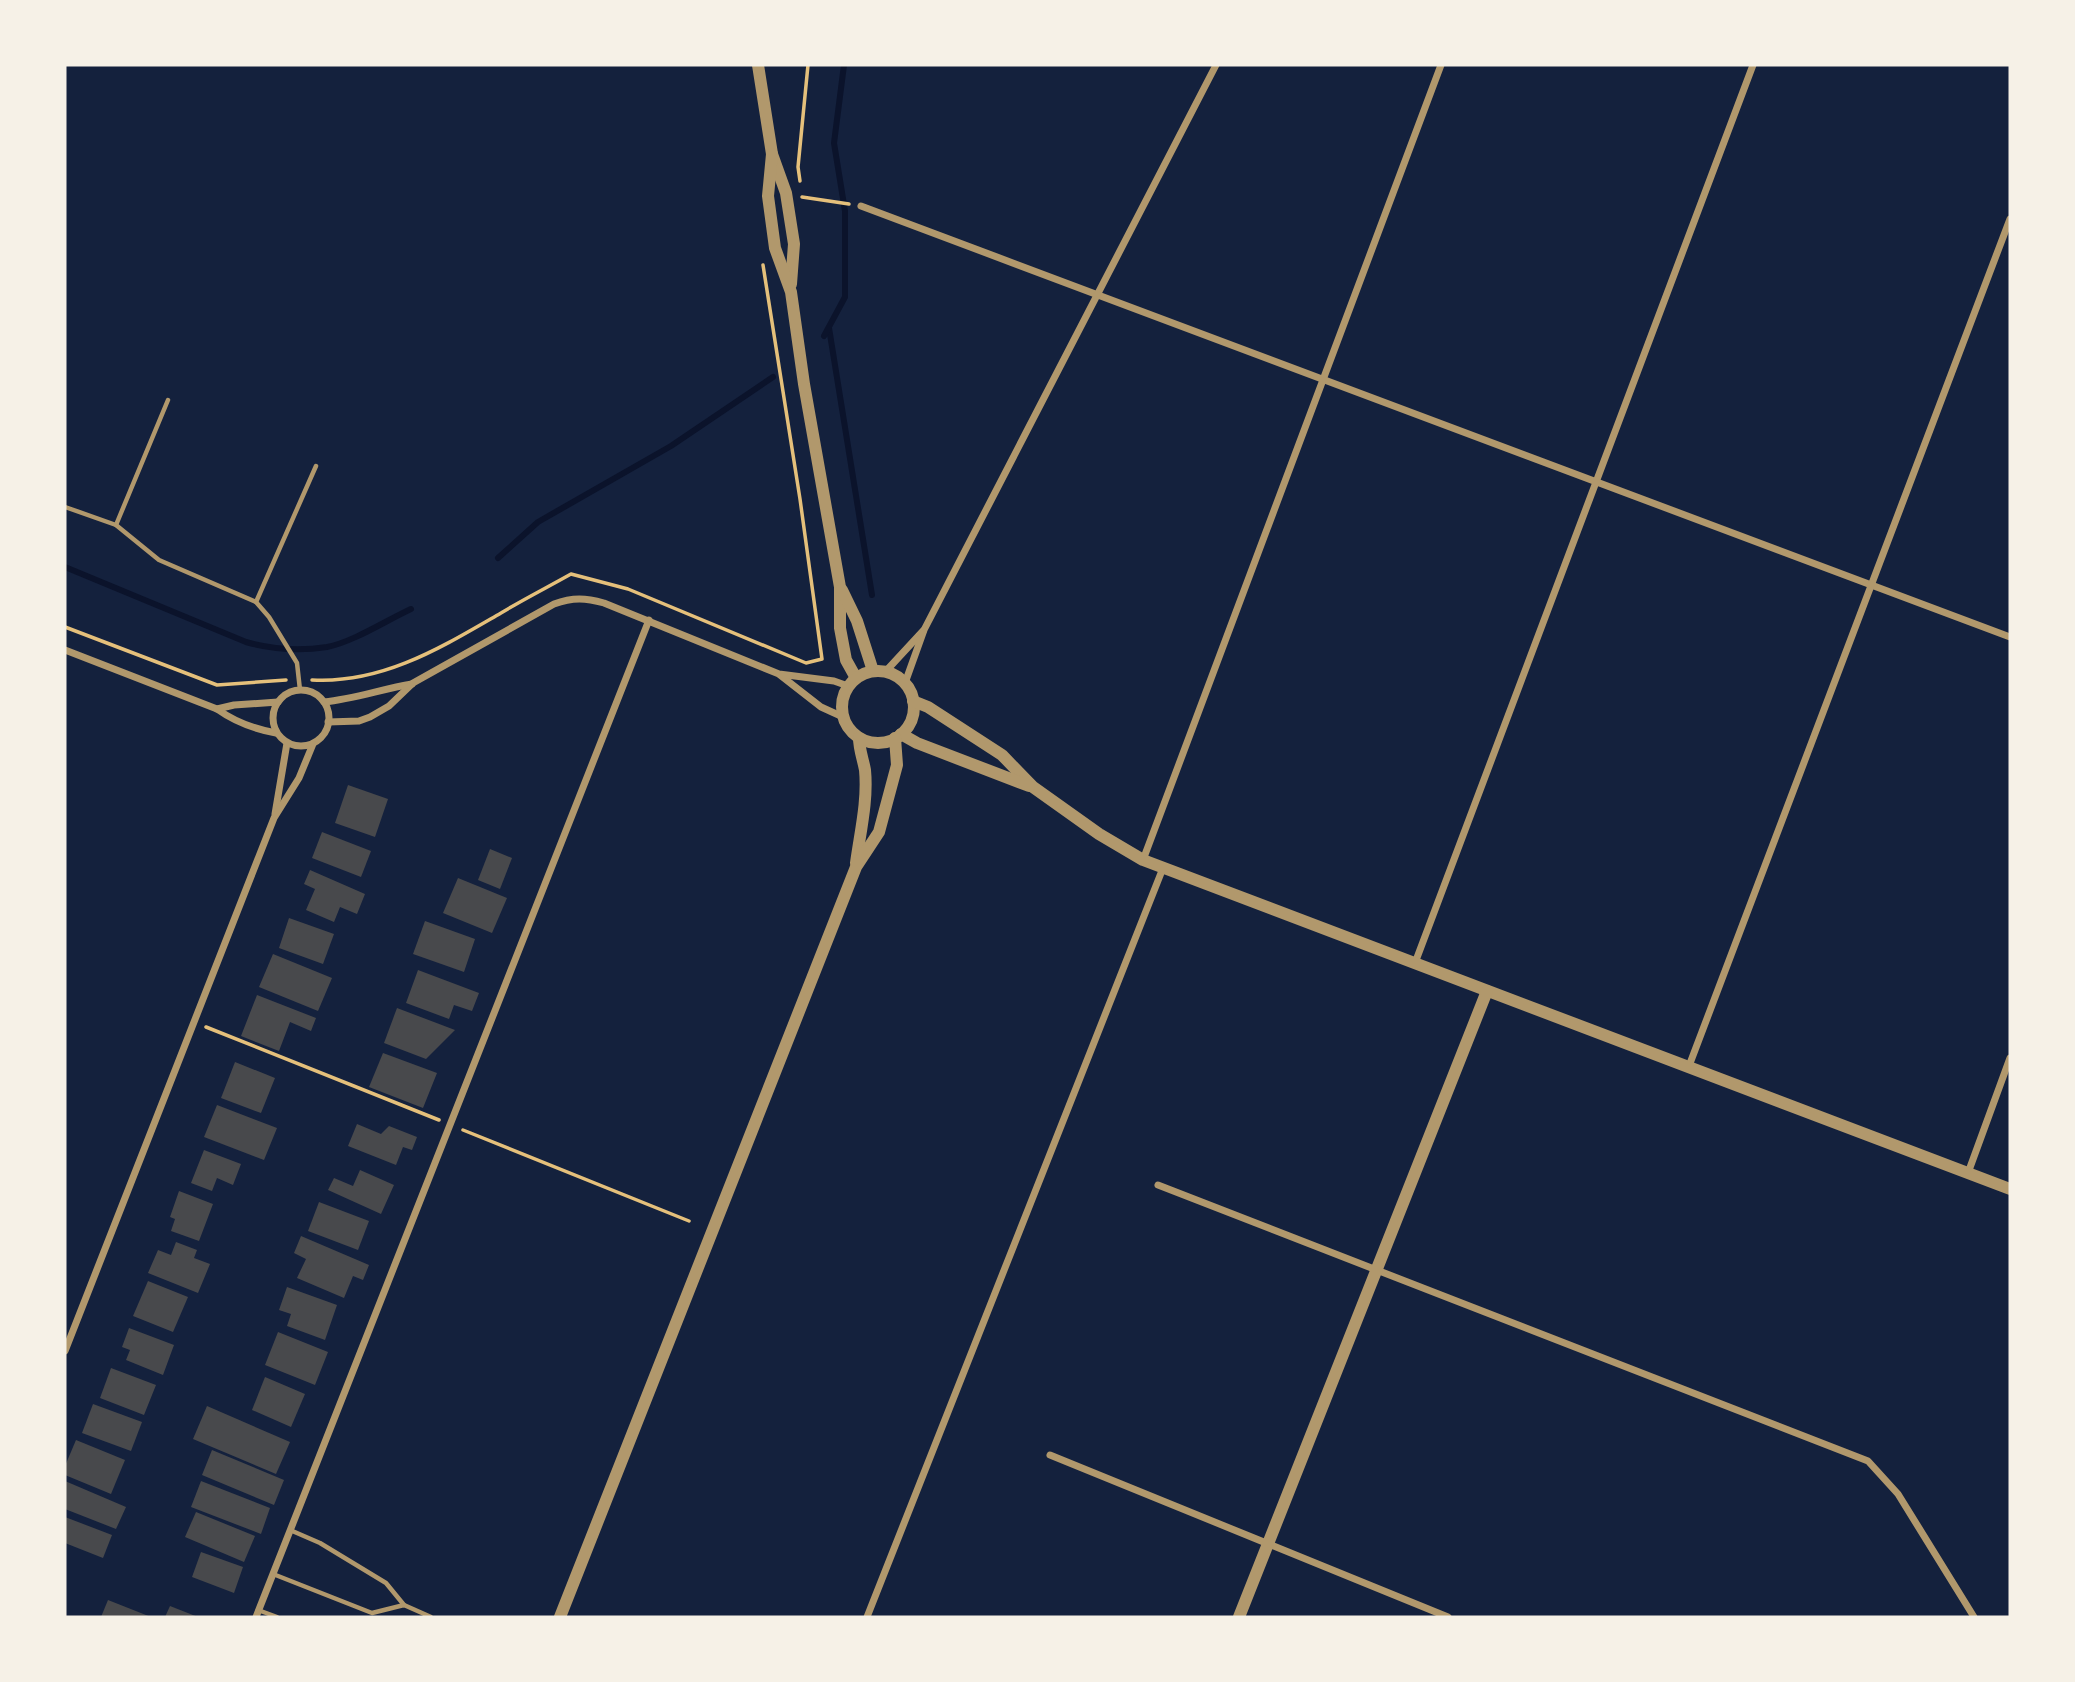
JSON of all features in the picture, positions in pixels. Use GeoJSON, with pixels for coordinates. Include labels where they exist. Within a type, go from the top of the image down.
{"type":"FeatureCollection","features":[{"type":"Feature","properties":{"kind":"street"},"geometry":{"type":"LineString","coordinates":[[758,65],[772,153],[786,193],[794,244],[791,292],[804,384],[840,587],[840,628],[852,682],[843,696],[843,717],[846,725],[859,737],[877,743],[898,736],[909,724],[913,713],[913,701],[905,683],[896,676],[879,671]]}},
{"type":"Feature","properties":{"kind":"street"},"geometry":{"type":"LineString","coordinates":[[905,683],[924,631],[1216,65]]}},
{"type":"Feature","properties":{"kind":"street"},"geometry":{"type":"LineString","coordinates":[[1143,860],[1441,65]]}},
{"type":"Feature","properties":{"kind":"street"},"geometry":{"type":"LineString","coordinates":[[1415,963],[1753,65]]}},
{"type":"Feature","properties":{"kind":"street"},"geometry":{"type":"LineString","coordinates":[[772,153],[768,196],[775,248],[791,292]]}},
{"type":"Feature","properties":{"kind":"street"},"geometry":{"type":"LineString","coordinates":[[861,205],[2010,637]]}},
{"type":"Feature","properties":{"kind":"street"},"geometry":{"type":"LineString","coordinates":[[1689,1066],[2010,219]]}},
{"type":"Feature","properties":{"kind":"street"},"geometry":{"type":"LineString","coordinates":[[840,587],[879,671]]}},
{"type":"Feature","properties":{"kind":"street"},"geometry":{"type":"LineString","coordinates":[[328,722],[359,721],[369,717],[389,706],[413,683],[572,598],[590,599],[649,620],[779,674],[834,681],[852,682],[879,671],[924,631]]}},
{"type":"Feature","properties":{"kind":"street"},"geometry":{"type":"LineString","coordinates":[[257,1614],[649,620]]}},
{"type":"Feature","properties":{"kind":"street"},"geometry":{"type":"LineString","coordinates":[[65,650],[216,709],[231,720],[276,733],[287,743],[304,746],[313,744]]}},
{"type":"Feature","properties":{"kind":"street"},"geometry":{"type":"LineString","coordinates":[[779,674],[821,707],[843,717]]}},
{"type":"Feature","properties":{"kind":"street"},"geometry":{"type":"LineString","coordinates":[[324,702],[356,698],[413,683]]}},
{"type":"Feature","properties":{"kind":"street"},"geometry":{"type":"LineString","coordinates":[[65,1351],[274,818],[299,778],[313,744],[320,738],[328,722],[324,702],[318,696],[300,690],[278,702],[216,709]]}},
{"type":"Feature","properties":{"kind":"street"},"geometry":{"type":"LineString","coordinates":[[913,701],[928,707],[1002,755],[1033,787],[1099,834],[1143,860],[2010,1189]]}},
{"type":"Feature","properties":{"kind":"street"},"geometry":{"type":"LineString","coordinates":[[276,733],[273,717],[278,702]]}},
{"type":"Feature","properties":{"kind":"street"},"geometry":{"type":"LineString","coordinates":[[898,736],[1033,787]]}},
{"type":"Feature","properties":{"kind":"street"},"geometry":{"type":"LineString","coordinates":[[560,1617],[856,867],[879,832],[897,765],[898,736]]}},
{"type":"Feature","properties":{"kind":"street"},"geometry":{"type":"LineString","coordinates":[[856,867],[865,808],[864,769],[859,737]]}},
{"type":"Feature","properties":{"kind":"street"},"geometry":{"type":"LineString","coordinates":[[274,818],[287,743]]}},
{"type":"Feature","properties":{"kind":"street"},"geometry":{"type":"LineString","coordinates":[[867,1617],[1164,868]]}},
{"type":"Feature","properties":{"kind":"street"},"geometry":{"type":"LineString","coordinates":[[1239,1617],[1487,991]]}},
{"type":"Feature","properties":{"kind":"street"},"geometry":{"type":"LineString","coordinates":[[1968,1173],[2010,1058]]}},
{"type":"Feature","properties":{"kind":"street"},"geometry":{"type":"LineString","coordinates":[[1158,1185],[1868,1461],[1898,1494],[1974,1617]]}},
{"type":"Feature","properties":{"kind":"street"},"geometry":{"type":"LineString","coordinates":[[1050,1455],[1448,1617]]}},
{"type":"Feature","properties":{"kind":"lane"},"geometry":{"type":"LineString","coordinates":[[116,526],[168,400]]}},
{"type":"Feature","properties":{"kind":"lane"},"geometry":{"type":"LineString","coordinates":[[256,602],[316,466]]}},
{"type":"Feature","properties":{"kind":"lane"},"geometry":{"type":"LineString","coordinates":[[65,507],[116,526],[159,560],[256,602],[269,617],[297,663],[300,690]]}},
{"type":"Feature","properties":{"kind":"lane"},"geometry":{"type":"LineString","coordinates":[[289,1530],[320,1543],[386,1583],[404,1605],[431,1617]]}},
{"type":"Feature","properties":{"kind":"lane"},"geometry":{"type":"LineString","coordinates":[[273,1574],[372,1613],[404,1605]]}},
{"type":"Feature","properties":{"kind":"lane"},"geometry":{"type":"LineString","coordinates":[[257,1614],[277,1617]]}},
{"type":"Feature","properties":{"kind":"path"},"geometry":{"type":"LineString","coordinates":[[802,206],[798,167],[808,65]]}},
{"type":"Feature","properties":{"kind":"path"},"geometry":{"type":"LineString","coordinates":[[803,197],[861,205]]}},
{"type":"Feature","properties":{"kind":"path"},"geometry":{"type":"LineString","coordinates":[[65,627],[217,685],[299,680],[332,681],[366,676],[437,651],[572,574],[628,589],[806,663],[822,659],[762,261]]}},
{"type":"Feature","properties":{"kind":"building"},"geometry":{"type":"Polygon","coordinates":[[[348,785],[388,799],[375,837],[335,823],[348,785]]]}},
{"type":"Feature","properties":{"kind":"building"},"geometry":{"type":"Polygon","coordinates":[[[322,832],[371,851],[361,877],[312,858],[322,832]]]}},
{"type":"Feature","properties":{"kind":"building"},"geometry":{"type":"Polygon","coordinates":[[[490,849],[512,858],[500,889],[478,880],[490,849]]]}},
{"type":"Feature","properties":{"kind":"building"},"geometry":{"type":"Polygon","coordinates":[[[310,870],[365,894],[357,914],[340,907],[334,922],[306,910],[315,889],[304,884],[310,870]]]}},
{"type":"Feature","properties":{"kind":"building"},"geometry":{"type":"Polygon","coordinates":[[[458,878],[507,898],[492,933],[443,913],[458,878]]]}},
{"type":"Feature","properties":{"kind":"building"},"geometry":{"type":"Polygon","coordinates":[[[289,918],[334,934],[323,964],[279,948],[289,918]]]}},
{"type":"Feature","properties":{"kind":"building"},"geometry":{"type":"Polygon","coordinates":[[[425,921],[475,939],[464,972],[413,954],[425,921]]]}},
{"type":"Feature","properties":{"kind":"building"},"geometry":{"type":"Polygon","coordinates":[[[273,954],[332,978],[318,1011],[259,987],[273,954]]]}},
{"type":"Feature","properties":{"kind":"building"},"geometry":{"type":"Polygon","coordinates":[[[418,970],[479,993],[472,1011],[454,1005],[449,1019],[406,1003],[418,970]]]}},
{"type":"Feature","properties":{"kind":"building"},"geometry":{"type":"Polygon","coordinates":[[[257,995],[316,1018],[311,1031],[290,1022],[279,1051],[241,1036],[257,995]]]}},
{"type":"Feature","properties":{"kind":"building"},"geometry":{"type":"Polygon","coordinates":[[[397,1008],[455,1030],[426,1059],[384,1043],[397,1008]]]}},
{"type":"Feature","properties":{"kind":"building"},"geometry":{"type":"Polygon","coordinates":[[[383,1053],[437,1073],[423,1108],[369,1087],[383,1053]]]}},
{"type":"Feature","properties":{"kind":"building"},"geometry":{"type":"Polygon","coordinates":[[[235,1062],[275,1078],[261,1113],[221,1098],[235,1062]]]}},
{"type":"Feature","properties":{"kind":"building"},"geometry":{"type":"Polygon","coordinates":[[[217,1105],[277,1128],[264,1160],[204,1137],[217,1105]]]}},
{"type":"Feature","properties":{"kind":"building"},"geometry":{"type":"Polygon","coordinates":[[[357,1124],[381,1134],[389,1126],[417,1137],[412,1150],[403,1147],[396,1165],[348,1146],[357,1124]]]}},
{"type":"Feature","properties":{"kind":"building"},"geometry":{"type":"Polygon","coordinates":[[[204,1150],[241,1164],[233,1185],[217,1178],[212,1191],[191,1183],[204,1150]]]}},
{"type":"Feature","properties":{"kind":"building"},"geometry":{"type":"Polygon","coordinates":[[[360,1170],[394,1185],[381,1214],[328,1190],[334,1178],[353,1186],[360,1170]]]}},
{"type":"Feature","properties":{"kind":"building"},"geometry":{"type":"Polygon","coordinates":[[[179,1191],[213,1204],[199,1241],[171,1231],[175,1219],[170,1217],[179,1191]]]}},
{"type":"Feature","properties":{"kind":"building"},"geometry":{"type":"Polygon","coordinates":[[[319,1202],[369,1221],[358,1250],[308,1231],[319,1202]]]}},
{"type":"Feature","properties":{"kind":"building"},"geometry":{"type":"Polygon","coordinates":[[[301,1236],[369,1265],[363,1280],[353,1276],[344,1298],[297,1278],[306,1259],[294,1253],[301,1236]]]}},
{"type":"Feature","properties":{"kind":"building"},"geometry":{"type":"Polygon","coordinates":[[[176,1242],[197,1250],[194,1258],[210,1264],[198,1293],[148,1273],[158,1250],[171,1255],[176,1242]]]}},
{"type":"Feature","properties":{"kind":"building"},"geometry":{"type":"Polygon","coordinates":[[[148,1281],[188,1297],[173,1332],[133,1316],[148,1281]]]}},
{"type":"Feature","properties":{"kind":"building"},"geometry":{"type":"Polygon","coordinates":[[[287,1287],[337,1305],[325,1340],[287,1326],[291,1314],[279,1310],[287,1287]]]}},
{"type":"Feature","properties":{"kind":"building"},"geometry":{"type":"Polygon","coordinates":[[[129,1328],[174,1345],[163,1375],[126,1360],[130,1350],[122,1347],[129,1328]]]}},
{"type":"Feature","properties":{"kind":"building"},"geometry":{"type":"Polygon","coordinates":[[[278,1332],[328,1352],[315,1385],[265,1365],[278,1332]]]}},
{"type":"Feature","properties":{"kind":"building"},"geometry":{"type":"Polygon","coordinates":[[[111,1368],[156,1385],[144,1415],[100,1398],[111,1368]]]}},
{"type":"Feature","properties":{"kind":"building"},"geometry":{"type":"Polygon","coordinates":[[[265,1377],[305,1394],[291,1427],[252,1410],[265,1377]]]}},
{"type":"Feature","properties":{"kind":"building"},"geometry":{"type":"Polygon","coordinates":[[[93,1404],[142,1422],[131,1451],[82,1433],[93,1404]]]}},
{"type":"Feature","properties":{"kind":"building"},"geometry":{"type":"Polygon","coordinates":[[[207,1406],[290,1442],[276,1474],[193,1439],[207,1406]]]}},
{"type":"Feature","properties":{"kind":"building"},"geometry":{"type":"Polygon","coordinates":[[[76,1440],[125,1460],[111,1494],[65,1475],[65,1466],[76,1440]]]}},
{"type":"Feature","properties":{"kind":"building"},"geometry":{"type":"Polygon","coordinates":[[[212,1450],[284,1480],[274,1505],[202,1475],[212,1450]]]}},
{"type":"Feature","properties":{"kind":"building"},"geometry":{"type":"Polygon","coordinates":[[[65,1481],[126,1507],[116,1529],[65,1509],[65,1481]]]}},
{"type":"Feature","properties":{"kind":"building"},"geometry":{"type":"Polygon","coordinates":[[[201,1481],[270,1508],[261,1534],[191,1507],[201,1481]]]}},
{"type":"Feature","properties":{"kind":"building"},"geometry":{"type":"Polygon","coordinates":[[[196,1512],[255,1536],[244,1562],[185,1537],[196,1512]]]}},
{"type":"Feature","properties":{"kind":"building"},"geometry":{"type":"Polygon","coordinates":[[[65,1517],[112,1535],[103,1558],[65,1543],[65,1517]]]}},
{"type":"Feature","properties":{"kind":"building"},"geometry":{"type":"Polygon","coordinates":[[[201,1552],[243,1567],[234,1593],[192,1577],[201,1552]]]}},
{"type":"Feature","properties":{"kind":"building"},"geometry":{"type":"Polygon","coordinates":[[[108,1600],[151,1617],[101,1617],[108,1600]]]}},
{"type":"Feature","properties":{"kind":"building"},"geometry":{"type":"Polygon","coordinates":[[[170,1606],[198,1617],[165,1617],[170,1606]]]}},
{"type":"Feature","properties":{"kind":"waterway"},"geometry":{"type":"LineString","coordinates":[[824,336],[845,297],[845,211],[834,143],[844,65]]}},
{"type":"Feature","properties":{"kind":"waterway"},"geometry":{"type":"LineString","coordinates":[[829,328],[872,595]]}},
{"type":"Feature","properties":{"kind":"waterway"},"geometry":{"type":"LineString","coordinates":[[498,558],[538,522],[671,446],[773,377]]}},
{"type":"Feature","properties":{"kind":"waterway"},"geometry":{"type":"LineString","coordinates":[[65,567],[246,642],[276,648],[327,647],[359,636],[411,609]]}}]}
